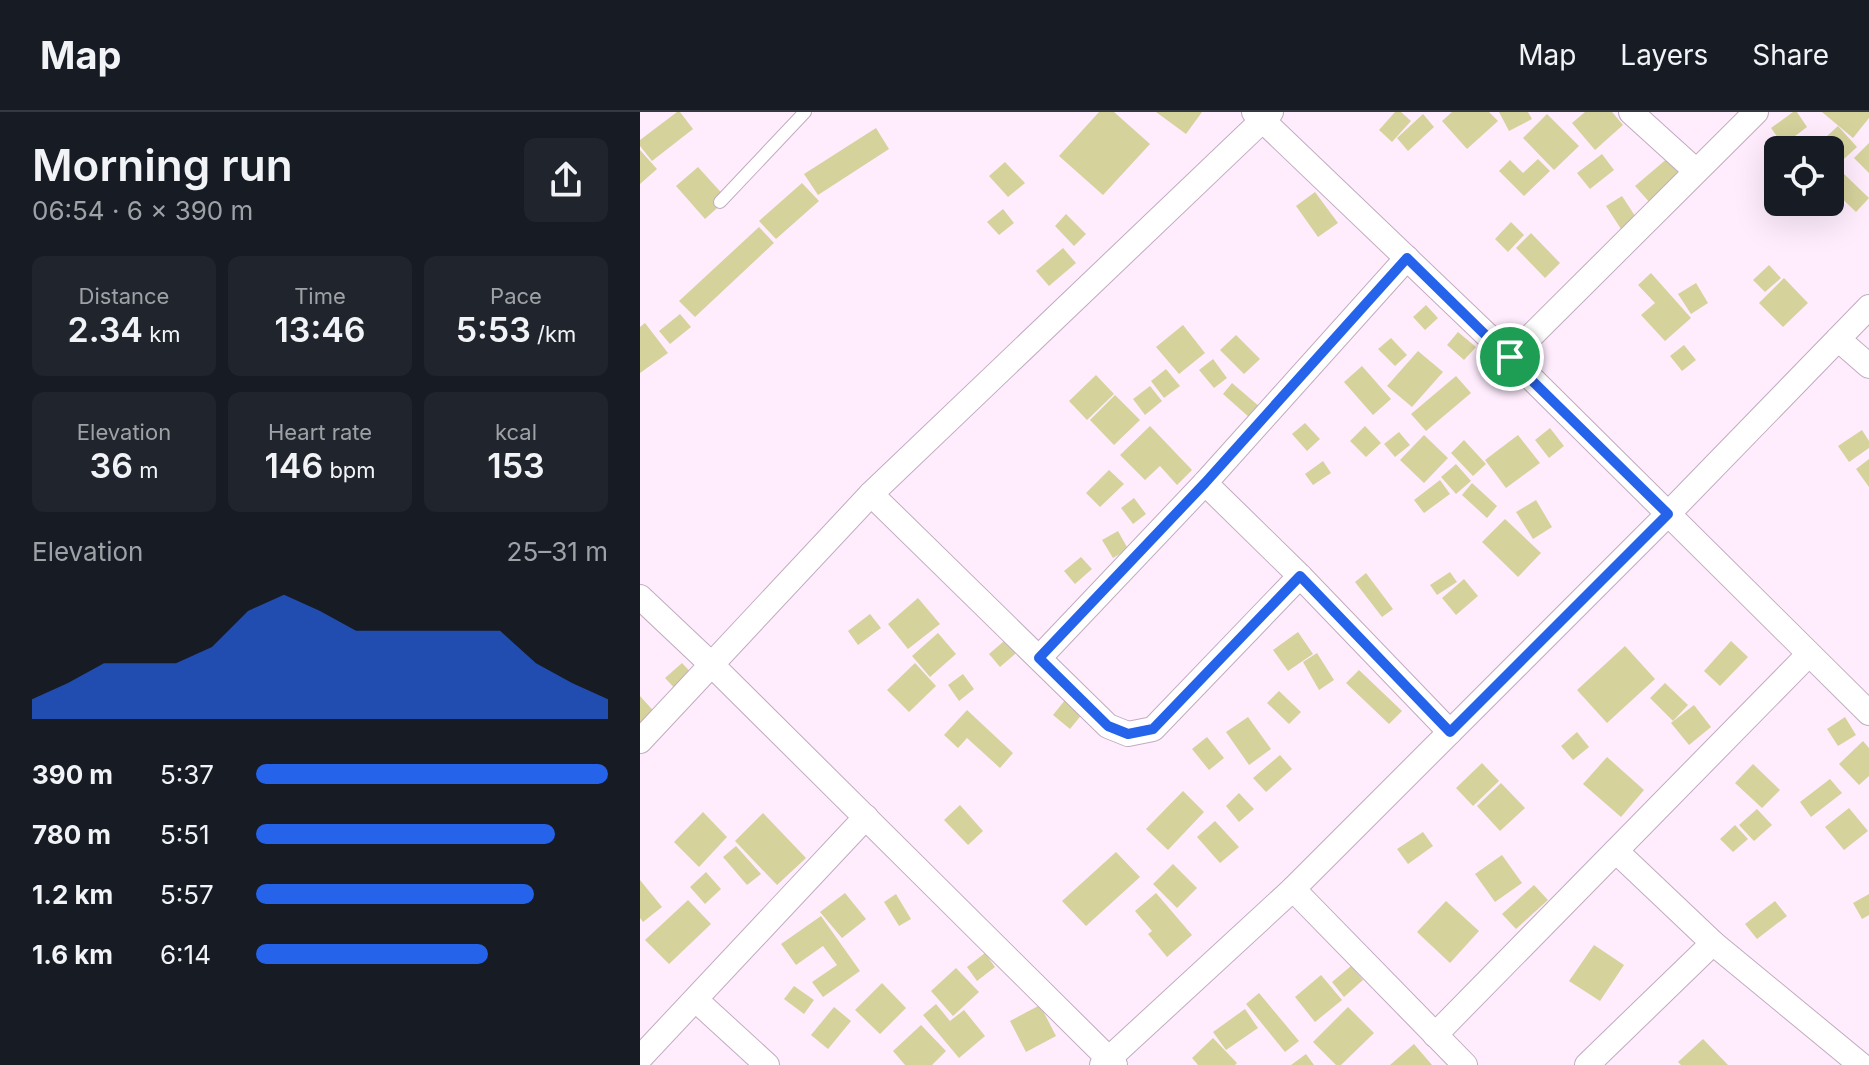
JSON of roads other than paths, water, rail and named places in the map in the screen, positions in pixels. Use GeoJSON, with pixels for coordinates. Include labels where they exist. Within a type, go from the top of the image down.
{"type":"FeatureCollection","features":[{"type":"Feature","properties":{"kind":"street"},"geometry":{"type":"LineString","coordinates":[[1631,112],[1696,171]]}},
{"type":"Feature","properties":{"kind":"street"},"geometry":{"type":"LineString","coordinates":[[1510,357],[1756,112]]}},
{"type":"Feature","properties":{"kind":"street"},"geometry":{"type":"LineString","coordinates":[[640,741],[871,494],[1263,115],[1869,713]]}},
{"type":"Feature","properties":{"kind":"street"},"geometry":{"type":"LineString","coordinates":[[1039,658],[1205,483],[1407,258]]}},
{"type":"Feature","properties":{"kind":"street"},"geometry":{"type":"LineString","coordinates":[[640,597],[866,817],[1109,1063],[1293,889],[1668,514],[1869,307]]}},
{"type":"Feature","properties":{"kind":"street"},"geometry":{"type":"LineString","coordinates":[[1838,339],[1869,366]]}},
{"type":"Feature","properties":{"kind":"street"},"geometry":{"type":"LineString","coordinates":[[1205,483],[1300,576],[1450,732]]}},
{"type":"Feature","properties":{"kind":"street"},"geometry":{"type":"LineString","coordinates":[[871,494],[1108,726],[1128,734],[1153,729],[1300,576]]}},
{"type":"Feature","properties":{"kind":"street"},"geometry":{"type":"LineString","coordinates":[[1435,1035],[1809,654]]}},
{"type":"Feature","properties":{"kind":"street"},"geometry":{"type":"LineString","coordinates":[[640,1058],[866,817]]}},
{"type":"Feature","properties":{"kind":"street"},"geometry":{"type":"LineString","coordinates":[[1616,851],[1713,943],[1861,1065]]}},
{"type":"Feature","properties":{"kind":"street"},"geometry":{"type":"LineString","coordinates":[[1293,889],[1465,1065]]}},
{"type":"Feature","properties":{"kind":"street"},"geometry":{"type":"LineString","coordinates":[[1587,1065],[1713,943]]}},
{"type":"Feature","properties":{"kind":"street"},"geometry":{"type":"LineString","coordinates":[[696,1000],[767,1065]]}},
{"type":"Feature","properties":{"kind":"lane"},"geometry":{"type":"LineString","coordinates":[[720,202],[805,112]]}}]}
